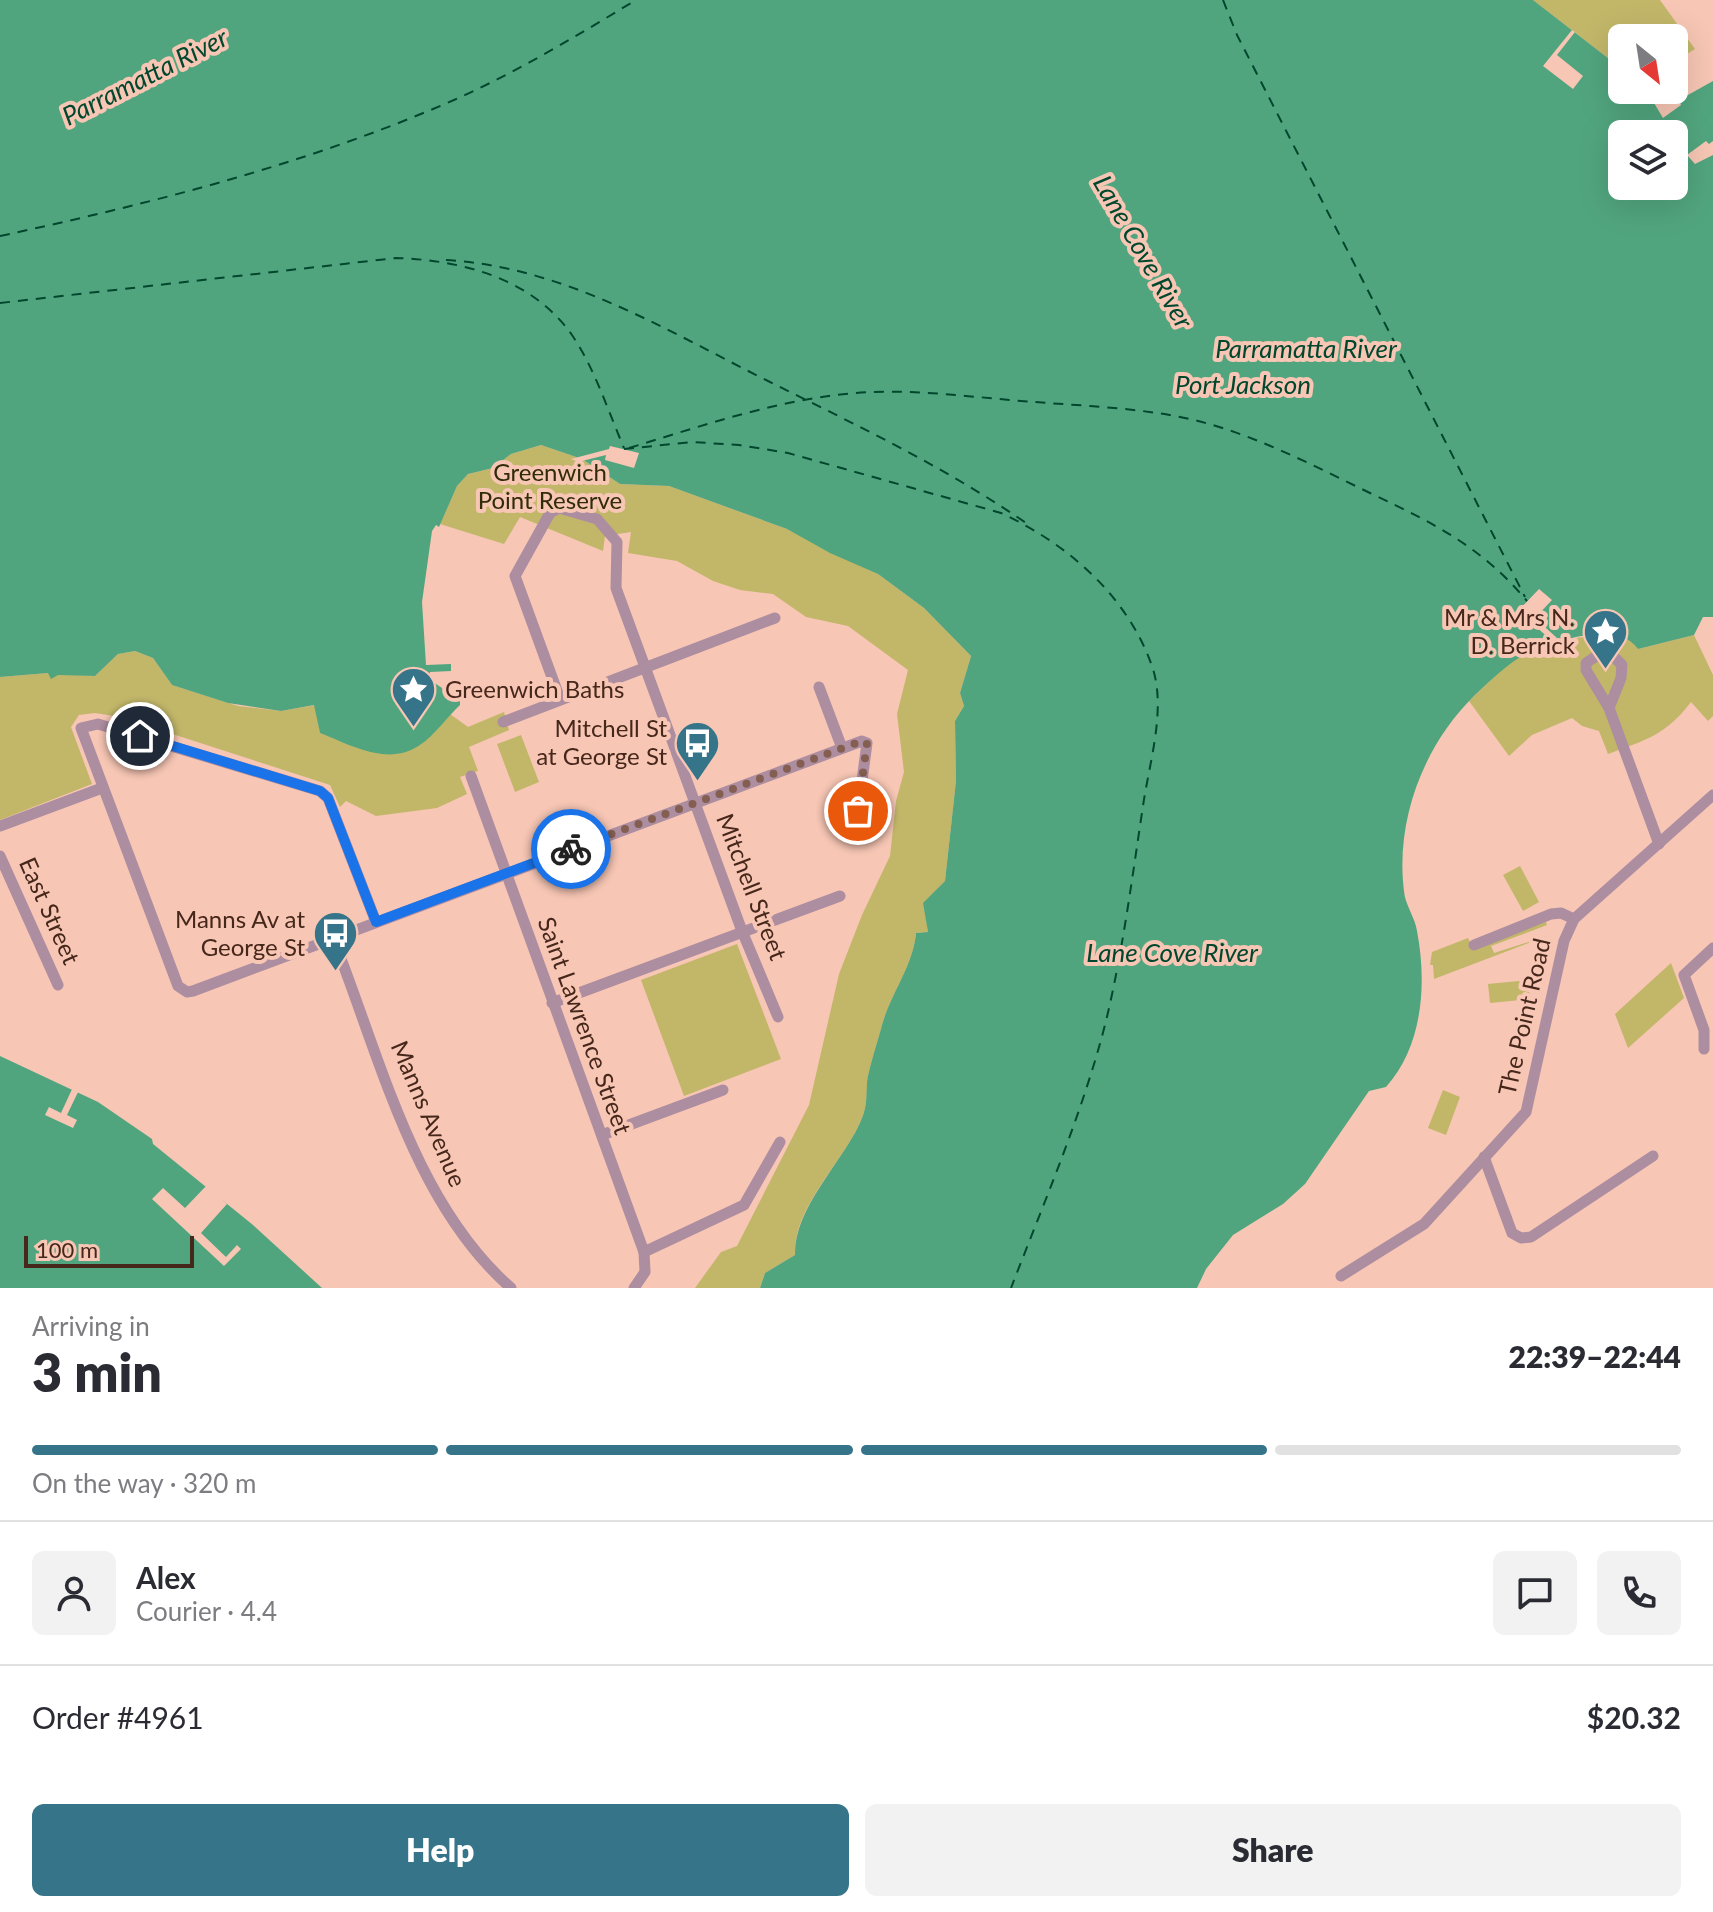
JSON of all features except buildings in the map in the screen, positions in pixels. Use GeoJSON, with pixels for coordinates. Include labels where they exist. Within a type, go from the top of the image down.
{"type":"FeatureCollection","features":[{"type":"Feature","properties":{"kind":"street","name":"Mitchell Street"},"geometry":{"type":"LineString","coordinates":[[560,699],[517,586],[516,571],[550,513],[557,508],[597,519],[618,545],[615,584],[742,931],[778,1017]]}},
{"type":"Feature","properties":{"kind":"street"},"geometry":{"type":"LineString","coordinates":[[503,722],[775,618]]}},
{"type":"Feature","properties":{"kind":"street"},"geometry":{"type":"LineString","coordinates":[[1609,708],[1621,678],[1622,665],[1612,655],[1598,655],[1590,658],[1586,670],[1609,708],[1659,844]]}},
{"type":"Feature","properties":{"kind":"street"},"geometry":{"type":"LineString","coordinates":[[819,687],[842,748]]}},
{"type":"Feature","properties":{"kind":"street"},"geometry":{"type":"LineString","coordinates":[[376,922],[328,798],[320,791],[98,724],[84,725],[82,738],[178,986],[187,992],[193,991],[842,748],[867,743],[858,811]]}},
{"type":"Feature","properties":{"kind":"street","name":"Saint Lawrence Street"},"geometry":{"type":"LineString","coordinates":[[471,776],[644,1252]]}},
{"type":"Feature","properties":{"kind":"street"},"geometry":{"type":"LineString","coordinates":[[0,826],[102,788]]}},
{"type":"Feature","properties":{"kind":"street","name":"The Point Road"},"geometry":{"type":"LineString","coordinates":[[1341,1276],[1424,1224],[1526,1112],[1564,941],[1574,919],[1713,795]]}},
{"type":"Feature","properties":{"kind":"street","name":"East Street"},"geometry":{"type":"LineString","coordinates":[[0,856],[58,985]]}},
{"type":"Feature","properties":{"kind":"street"},"geometry":{"type":"LineString","coordinates":[[552,1003],[840,896]]}},
{"type":"Feature","properties":{"kind":"street"},"geometry":{"type":"LineString","coordinates":[[1474,945],[1551,914],[1561,913],[1574,919]]}},
{"type":"Feature","properties":{"kind":"street","name":"Manns Avenue"},"geometry":{"type":"LineString","coordinates":[[333,938],[427,1181],[491,1270],[511,1288]]}},
{"type":"Feature","properties":{"kind":"street"},"geometry":{"type":"LineString","coordinates":[[1704,1049],[1704,1030],[1684,975],[1713,948]]}},
{"type":"Feature","properties":{"kind":"street"},"geometry":{"type":"LineString","coordinates":[[602,1135],[723,1090]]}},
{"type":"Feature","properties":{"kind":"street"},"geometry":{"type":"LineString","coordinates":[[634,1288],[645,1272],[644,1252],[744,1205],[780,1142]]}},
{"type":"Feature","properties":{"kind":"street"},"geometry":{"type":"LineString","coordinates":[[1484,1157],[1512,1233],[1521,1238],[1531,1237],[1653,1156]]}},
{"type":"Feature","properties":{"kind":"green space"},"geometry":{"type":"Polygon","coordinates":[[[1533,0],[1660,0],[1677,24],[1608,24],[1608,58],[1533,0]]]}},
{"type":"Feature","properties":{"kind":"green space"},"geometry":{"type":"Polygon","coordinates":[[[1688,39],[1695,49],[1688,53],[1688,39]]]}},
{"type":"Feature","properties":{"kind":"green space","name":"Greenwich Point Reserve"},"geometry":{"type":"Polygon","coordinates":[[[541,445],[582,459],[620,484],[669,486],[787,529],[878,574],[924,608],[971,656],[960,693],[964,706],[955,721],[956,781],[945,881],[924,903],[928,932],[916,933],[911,957],[886,1014],[869,1073],[866,1105],[859,1125],[809,1204],[796,1238],[795,1255],[765,1273],[760,1288],[695,1288],[721,1252],[737,1246],[809,1105],[839,974],[890,856],[896,801],[904,772],[897,714],[908,670],[848,626],[806,617],[773,594],[740,590],[713,581],[677,561],[628,553],[631,532],[605,536],[603,551],[520,517],[504,544],[440,524],[457,486],[468,474],[493,468],[511,454],[541,445]]]}},
{"type":"Feature","properties":{"kind":"green space"},"geometry":{"type":"Polygon","coordinates":[[[1613,632],[1630,638],[1638,649],[1694,635],[1713,675],[1713,716],[1708,721],[1691,702],[1664,729],[1608,754],[1599,731],[1582,726],[1572,718],[1532,735],[1509,756],[1469,701],[1515,657],[1553,642],[1613,632]]]}},
{"type":"Feature","properties":{"kind":"green space"},"geometry":{"type":"Polygon","coordinates":[[[135,651],[153,658],[172,685],[238,706],[281,711],[315,705],[320,733],[420,745],[450,714],[468,727],[504,712],[509,730],[469,747],[478,771],[460,777],[467,794],[437,808],[376,816],[346,801],[340,807],[330,785],[120,717],[95,713],[79,715],[71,727],[92,784],[0,820],[0,677],[48,673],[95,676],[118,654],[135,651]]]}},
{"type":"Feature","properties":{"kind":"green space"},"geometry":{"type":"Polygon","coordinates":[[[521,735],[539,782],[515,792],[497,744],[521,735]]]}},
{"type":"Feature","properties":{"kind":"green space"},"geometry":{"type":"Polygon","coordinates":[[[1520,866],[1539,902],[1523,911],[1503,875],[1520,866]]]}},
{"type":"Feature","properties":{"kind":"green space"},"geometry":{"type":"Polygon","coordinates":[[[1545,920],[1547,925],[1491,946],[1494,953],[1547,936],[1434,979],[1433,965],[1430,965],[1432,952],[1468,938],[1472,946],[1545,920]]]}},
{"type":"Feature","properties":{"kind":"green space"},"geometry":{"type":"Polygon","coordinates":[[[737,944],[781,1059],[684,1096],[641,980],[737,944]]]}},
{"type":"Feature","properties":{"kind":"green space"},"geometry":{"type":"Polygon","coordinates":[[[1671,963],[1684,998],[1628,1048],[1615,1014],[1671,963]]]}},
{"type":"Feature","properties":{"kind":"green space"},"geometry":{"type":"Polygon","coordinates":[[[1528,980],[1530,999],[1490,1003],[1488,984],[1528,980]]]}},
{"type":"Feature","properties":{"kind":"green space"},"geometry":{"type":"Polygon","coordinates":[[[1443,1090],[1460,1097],[1446,1135],[1428,1128],[1443,1090]]]}},
{"type":"Feature","properties":{"kind":"water","name":"Port Jackson"},"geometry":{"type":"Polygon","coordinates":[[[0,0],[1533,0],[1608,58],[1608,104],[1655,104],[1663,118],[1681,104],[1688,104],[1688,95],[1713,81],[1713,141],[1709,144],[1706,141],[1688,154],[1688,120],[1608,120],[1608,200],[1688,200],[1688,156],[1695,164],[1713,155],[1713,617],[1703,617],[1694,635],[1638,649],[1622,636],[1602,633],[1534,649],[1503,670],[1456,716],[1441,737],[1417,785],[1404,837],[1404,891],[1416,926],[1422,972],[1419,1013],[1408,1053],[1386,1087],[1369,1091],[1305,1184],[1283,1204],[1233,1235],[1206,1269],[1197,1288],[760,1288],[765,1273],[795,1255],[802,1221],[810,1204],[859,1125],[866,1105],[869,1072],[886,1013],[911,957],[916,933],[928,932],[923,903],[945,881],[956,781],[955,721],[964,706],[960,693],[971,656],[924,608],[878,574],[830,553],[787,529],[669,486],[620,484],[582,459],[541,445],[511,454],[493,468],[468,474],[457,486],[439,527],[436,525],[432,531],[422,602],[426,665],[451,664],[451,671],[430,672],[430,680],[454,696],[460,696],[460,705],[425,741],[408,751],[395,754],[370,752],[320,733],[314,705],[281,711],[228,703],[172,685],[153,658],[135,651],[118,654],[95,676],[58,675],[51,679],[48,673],[0,677],[0,0]]]}},
{"type":"Feature","properties":{"kind":"water"},"geometry":{"type":"Polygon","coordinates":[[[0,1056],[98,1102],[152,1139],[153,1144],[253,1225],[322,1288],[0,1288],[0,1056]]]}},
{"type":"Feature","properties":{"kind":"pier"},"geometry":{"type":"Polygon","coordinates":[[[1572,30],[1575,32],[1557,55],[1583,76],[1573,89],[1543,66],[1572,30]]]}},
{"type":"Feature","properties":{"kind":"pier"},"geometry":{"type":"Polygon","coordinates":[[[610,446],[639,453],[634,468],[605,460],[606,455],[578,462],[571,459],[609,449],[610,446]]]}},
{"type":"Feature","properties":{"kind":"pier"},"geometry":{"type":"Polygon","coordinates":[[[1539,589],[1552,600],[1535,618],[1557,638],[1553,642],[1532,623],[1528,626],[1515,614],[1539,589]]]}},
{"type":"Feature","properties":{"kind":"pier"},"geometry":{"type":"Polygon","coordinates":[[[73,1087],[79,1090],[67,1115],[77,1120],[73,1128],[45,1115],[49,1107],[61,1113],[73,1087]]]}},
{"type":"Feature","properties":{"kind":"pier"},"geometry":{"type":"Polygon","coordinates":[[[207,1185],[227,1204],[201,1233],[226,1257],[237,1245],[241,1249],[224,1266],[152,1199],[163,1188],[185,1208],[207,1185]]]}},
{"type":"Feature","properties":{"kind":"ferry route"},"geometry":{"type":"LineString","coordinates":[[0,236],[116,210],[231,179],[399,123],[478,89],[547,53],[636,0]]}},
{"type":"Feature","properties":{"kind":"ferry route"},"geometry":{"type":"LineString","coordinates":[[1223,0],[1237,35],[1525,597]]}},
{"type":"Feature","properties":{"kind":"ferry route"},"geometry":{"type":"LineString","coordinates":[[0,303],[396,258],[470,268],[516,286],[556,315],[588,362],[624,448]]}},
{"type":"Feature","properties":{"kind":"ferry route"},"geometry":{"type":"LineString","coordinates":[[446,260],[489,265],[531,275],[572,288],[652,322],[901,448],[1029,525]]}},
{"type":"Feature","properties":{"kind":"ferry route"},"geometry":{"type":"LineString","coordinates":[[629,448],[779,405],[871,392],[952,395],[1171,415],[1214,425],[1260,442],[1415,515],[1474,551],[1527,601]]}},
{"type":"Feature","properties":{"kind":"ferry route"},"geometry":{"type":"LineString","coordinates":[[624,449],[692,442],[788,453],[1001,513],[1050,540],[1093,576],[1129,619],[1142,643],[1157,685],[1157,720],[1112,994],[1097,1055],[1075,1122],[1011,1288]]}},
{"type":"Feature","properties":{"kind":"way so far"},"geometry":{"type":"LineString","coordinates":[[571,849],[862,741],[867,743],[858,811]]}},
{"type":"Feature","properties":{"kind":"place","name":"Mr & Mrs N. D. Berrick"},"geometry":{"type":"Point","coordinates":[1606,671]}},
{"type":"Feature","properties":{"kind":"place","name":"Greenwich Baths"},"geometry":{"type":"Point","coordinates":[414,729]}},
{"type":"Feature","properties":{"kind":"place","name":"Mitchell St at George St"},"geometry":{"type":"Point","coordinates":[698,782]}},
{"type":"Feature","properties":{"kind":"place","name":"Manns Av at George St"},"geometry":{"type":"Point","coordinates":[336,973]}},
{"type":"Feature","properties":{"kind":"route"},"geometry":{"type":"LineString","coordinates":[[140,736],[320,791],[328,798],[376,922],[571,849]]}},
{"type":"Feature","properties":{"kind":"water label","name":"Parramatta River"},"geometry":{"type":"Point","coordinates":[145,77]}},
{"type":"Feature","properties":{"kind":"water label","name":"Lane Cove River"},"geometry":{"type":"Point","coordinates":[1143,252]}},
{"type":"Feature","properties":{"kind":"water label","name":"Parramatta River"},"geometry":{"type":"Point","coordinates":[1306,349]}},
{"type":"Feature","properties":{"kind":"water label","name":"Lane Cove River"},"geometry":{"type":"Point","coordinates":[1172,953]}}]}
